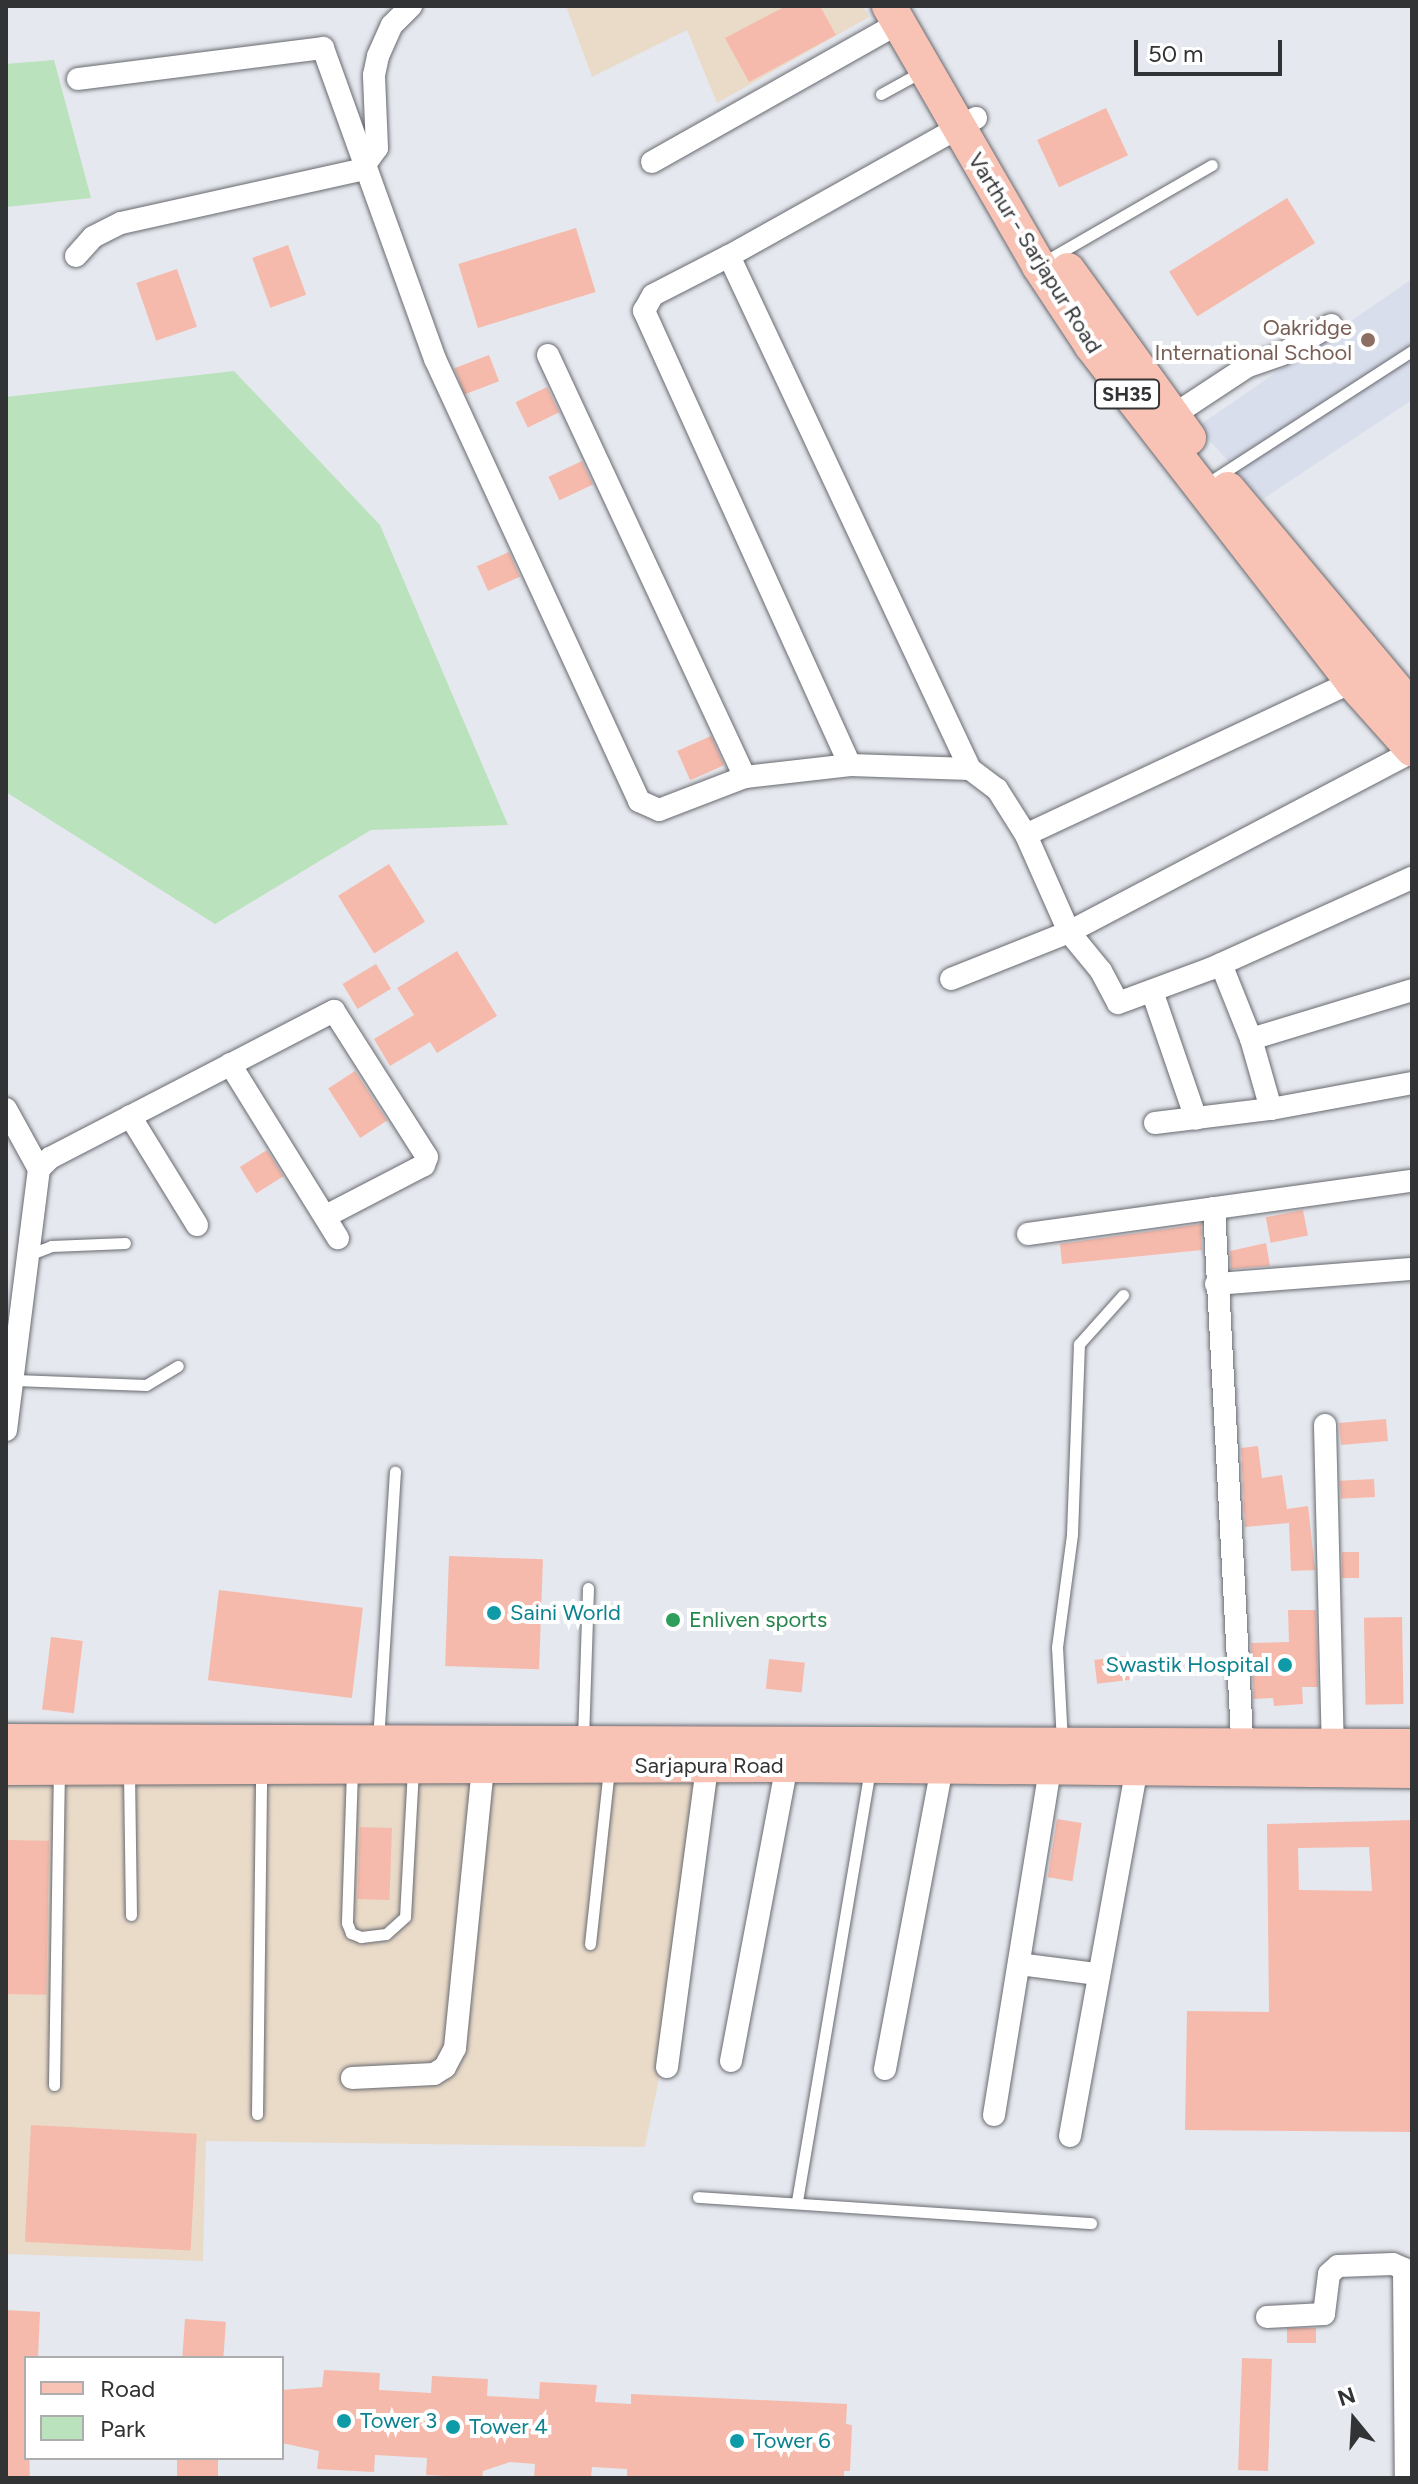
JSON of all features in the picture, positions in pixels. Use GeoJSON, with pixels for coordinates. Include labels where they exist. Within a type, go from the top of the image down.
{"type":"FeatureCollection","features":[{"type":"Feature","properties":{"kind":"main road","name":"Varthur - Sarjapur Road"},"geometry":{"type":"LineString","coordinates":[[901,12],[924,70],[967,123]]}},
{"type":"Feature","properties":{"kind":"main road","name":"Varthur - Sarjapur Road"},"geometry":{"type":"LineString","coordinates":[[901,12],[1048,260],[1162,423],[1352,682],[1412,750]]}},
{"type":"Feature","properties":{"kind":"main road","name":"Varthur - Sarjapur Road"},"geometry":{"type":"LineString","coordinates":[[1208,482],[1412,708]]}},
{"type":"Feature","properties":{"kind":"main road","name":"Sarjapura Road"},"geometry":{"type":"LineString","coordinates":[[6,1741],[378,1741],[413,1753],[483,1766],[942,1767],[1056,1755],[1137,1769],[1333,1747],[1412,1746]]}},
{"type":"Feature","properties":{"kind":"main road","name":"Sarjapura Road"},"geometry":{"type":"LineString","coordinates":[[6,1768],[353,1765],[413,1753],[583,1741],[1056,1755],[1243,1757],[1412,1771]]}},
{"type":"Feature","properties":{"kind":"street"},"geometry":{"type":"LineString","coordinates":[[76,256],[93,237],[121,223],[344,176],[365,166],[378,137],[374,75],[378,56],[392,25],[411,6]]}},
{"type":"Feature","properties":{"kind":"street"},"geometry":{"type":"LineString","coordinates":[[652,162],[901,12]]}},
{"type":"Feature","properties":{"kind":"street"},"geometry":{"type":"LineString","coordinates":[[78,79],[323,48],[435,359],[639,801],[659,810],[745,777],[850,765],[970,769]]}},
{"type":"Feature","properties":{"kind":"street"},"geometry":{"type":"LineString","coordinates":[[850,765],[644,311],[653,295],[967,123]]}},
{"type":"Feature","properties":{"kind":"street"},"geometry":{"type":"LineString","coordinates":[[729,256],[970,769],[997,789],[1026,835],[1069,932],[1101,971],[1115,1001],[1152,991],[1221,964],[1412,878]]}},
{"type":"Feature","properties":{"kind":"street"},"geometry":{"type":"LineString","coordinates":[[1162,423],[1248,366],[1282,354],[1331,325]]}},
{"type":"Feature","properties":{"kind":"street"},"geometry":{"type":"LineString","coordinates":[[548,355],[745,777]]}},
{"type":"Feature","properties":{"kind":"street"},"geometry":{"type":"LineString","coordinates":[[1026,835],[1352,682]]}},
{"type":"Feature","properties":{"kind":"street"},"geometry":{"type":"LineString","coordinates":[[951,979],[1069,932],[1412,750]]}},
{"type":"Feature","properties":{"kind":"street"},"geometry":{"type":"LineString","coordinates":[[1221,964],[1251,1039],[1271,1109]]}},
{"type":"Feature","properties":{"kind":"street"},"geometry":{"type":"LineString","coordinates":[[1251,1039],[1412,990]]}},
{"type":"Feature","properties":{"kind":"street"},"geometry":{"type":"LineString","coordinates":[[1152,991],[1196,1119]]}},
{"type":"Feature","properties":{"kind":"street"},"geometry":{"type":"LineString","coordinates":[[39,1169],[130,1116],[330,1011],[338,1013],[427,1161],[326,1216]]}},
{"type":"Feature","properties":{"kind":"street"},"geometry":{"type":"LineString","coordinates":[[230,1064],[338,1238]]}},
{"type":"Feature","properties":{"kind":"street"},"geometry":{"type":"LineString","coordinates":[[1155,1123],[1271,1109],[1412,1083]]}},
{"type":"Feature","properties":{"kind":"street"},"geometry":{"type":"LineString","coordinates":[[6,1109],[39,1169],[15,1380],[6,1430]]}},
{"type":"Feature","properties":{"kind":"street"},"geometry":{"type":"LineString","coordinates":[[130,1116],[197,1225]]}},
{"type":"Feature","properties":{"kind":"street"},"geometry":{"type":"LineString","coordinates":[[1028,1234],[1412,1181]]}},
{"type":"Feature","properties":{"kind":"street"},"geometry":{"type":"LineString","coordinates":[[1214,1208],[1243,1757]]}},
{"type":"Feature","properties":{"kind":"street"},"geometry":{"type":"LineString","coordinates":[[1216,1284],[1412,1269]]}},
{"type":"Feature","properties":{"kind":"street"},"geometry":{"type":"LineString","coordinates":[[1325,1425],[1333,1747]]}},
{"type":"Feature","properties":{"kind":"street"},"geometry":{"type":"LineString","coordinates":[[994,2115],[1056,1755]]}},
{"type":"Feature","properties":{"kind":"street"},"geometry":{"type":"LineString","coordinates":[[731,2061],[787,1765]]}},
{"type":"Feature","properties":{"kind":"street"},"geometry":{"type":"LineString","coordinates":[[352,2078],[434,2074],[445,2067],[455,2048],[483,1766]]}},
{"type":"Feature","properties":{"kind":"street"},"geometry":{"type":"LineString","coordinates":[[667,2067],[707,1766]]}},
{"type":"Feature","properties":{"kind":"street"},"geometry":{"type":"LineString","coordinates":[[885,2069],[942,1767]]}},
{"type":"Feature","properties":{"kind":"street"},"geometry":{"type":"LineString","coordinates":[[1070,2136],[1096,1974],[1137,1769]]}},
{"type":"Feature","properties":{"kind":"street"},"geometry":{"type":"LineString","coordinates":[[1019,1964],[1096,1974]]}},
{"type":"Feature","properties":{"kind":"street"},"geometry":{"type":"LineString","coordinates":[[1267,2317],[1324,2314],[1329,2274],[1338,2266],[1404,2269],[1406,2478]]}},
{"type":"Feature","properties":{"kind":"lane"},"geometry":{"type":"LineString","coordinates":[[881,94],[924,70]]}},
{"type":"Feature","properties":{"kind":"lane"},"geometry":{"type":"LineString","coordinates":[[1048,260],[1212,165]]}},
{"type":"Feature","properties":{"kind":"lane"},"geometry":{"type":"LineString","coordinates":[[1208,482],[1412,351]]}},
{"type":"Feature","properties":{"kind":"lane"},"geometry":{"type":"LineString","coordinates":[[28,1255],[51,1246],[125,1243]]}},
{"type":"Feature","properties":{"kind":"lane"},"geometry":{"type":"LineString","coordinates":[[1056,1755],[1057,1647],[1072,1534],[1079,1344],[1123,1295]]}},
{"type":"Feature","properties":{"kind":"lane"},"geometry":{"type":"LineString","coordinates":[[15,1380],[146,1385],[178,1366]]}},
{"type":"Feature","properties":{"kind":"lane"},"geometry":{"type":"LineString","coordinates":[[378,1741],[395,1472]]}},
{"type":"Feature","properties":{"kind":"lane"},"geometry":{"type":"LineString","coordinates":[[583,1741],[588,1588]]}},
{"type":"Feature","properties":{"kind":"lane"},"geometry":{"type":"LineString","coordinates":[[353,1765],[347,1923],[351,1933],[361,1937],[386,1934],[405,1917],[413,1753]]}},
{"type":"Feature","properties":{"kind":"lane"},"geometry":{"type":"LineString","coordinates":[[590,1944],[610,1766]]}},
{"type":"Feature","properties":{"kind":"lane"},"geometry":{"type":"LineString","coordinates":[[797,2201],[871,1766]]}},
{"type":"Feature","properties":{"kind":"lane"},"geometry":{"type":"LineString","coordinates":[[257,2114],[261,1767]]}},
{"type":"Feature","properties":{"kind":"lane"},"geometry":{"type":"LineString","coordinates":[[54,2085],[59,1768]]}},
{"type":"Feature","properties":{"kind":"lane"},"geometry":{"type":"LineString","coordinates":[[128,1768],[131,1915]]}},
{"type":"Feature","properties":{"kind":"lane"},"geometry":{"type":"LineString","coordinates":[[698,2197],[797,2201],[1091,2223]]}},
{"type":"Feature","properties":{"kind":"shaded area"},"geometry":{"type":"Polygon","coordinates":[[[566,6],[863,6],[869,17],[717,103],[687,30],[592,77],[566,6]]]}},
{"type":"Feature","properties":{"kind":"shaded area","name":"Oakridge International School"},"geometry":{"type":"Polygon","coordinates":[[[1412,279],[1412,400],[1263,499],[1197,427],[1412,279]]]}},
{"type":"Feature","properties":{"kind":"shaded area"},"geometry":{"type":"Polygon","coordinates":[[[6,1776],[719,1782],[645,2147],[206,2141],[203,2261],[6,2254],[6,1776]]]}},
{"type":"Feature","properties":{"kind":"green space"},"geometry":{"type":"Polygon","coordinates":[[[54,60],[91,198],[6,207],[6,64],[54,60]]]}},
{"type":"Feature","properties":{"kind":"green space"},"geometry":{"type":"Polygon","coordinates":[[[234,371],[380,525],[508,825],[371,830],[215,924],[6,792],[6,397],[234,371]]]}},
{"type":"Feature","properties":{"kind":"building"},"geometry":{"type":"Polygon","coordinates":[[[786,6],[820,6],[836,35],[749,82],[725,38],[786,6]]]}},
{"type":"Feature","properties":{"kind":"building"},"geometry":{"type":"Polygon","coordinates":[[[1106,108],[1128,155],[1059,187],[1037,140],[1106,108]]]}},
{"type":"Feature","properties":{"kind":"building"},"geometry":{"type":"Polygon","coordinates":[[[1287,198],[1315,243],[1197,317],[1169,272],[1287,198]]]}},
{"type":"Feature","properties":{"kind":"building"},"geometry":{"type":"Polygon","coordinates":[[[576,228],[596,292],[478,328],[458,264],[576,228]]]}},
{"type":"Feature","properties":{"kind":"building"},"geometry":{"type":"Polygon","coordinates":[[[288,245],[306,295],[270,308],[252,258],[288,245]]]}},
{"type":"Feature","properties":{"kind":"building"},"geometry":{"type":"Polygon","coordinates":[[[177,269],[197,327],[156,341],[136,283],[177,269]]]}},
{"type":"Feature","properties":{"kind":"building"},"geometry":{"type":"Polygon","coordinates":[[[489,355],[499,381],[464,394],[454,368],[489,355]]]}},
{"type":"Feature","properties":{"kind":"building"},"geometry":{"type":"Polygon","coordinates":[[[547,387],[559,412],[528,428],[516,402],[547,387]]]}},
{"type":"Feature","properties":{"kind":"building"},"geometry":{"type":"Polygon","coordinates":[[[582,461],[593,485],[559,500],[548,477],[582,461]]]}},
{"type":"Feature","properties":{"kind":"building"},"geometry":{"type":"Polygon","coordinates":[[[509,552],[520,577],[488,591],[477,566],[509,552]]]}},
{"type":"Feature","properties":{"kind":"building"},"geometry":{"type":"Polygon","coordinates":[[[711,736],[724,765],[690,780],[677,751],[711,736]]]}},
{"type":"Feature","properties":{"kind":"building"},"geometry":{"type":"Polygon","coordinates":[[[389,864],[425,922],[374,953],[338,896],[389,864]]]}},
{"type":"Feature","properties":{"kind":"building"},"geometry":{"type":"Polygon","coordinates":[[[457,951],[497,1016],[437,1053],[430,1042],[390,1066],[374,1039],[414,1015],[397,988],[457,951]]]}},
{"type":"Feature","properties":{"kind":"building"},"geometry":{"type":"Polygon","coordinates":[[[376,964],[391,989],[358,1009],[343,984],[376,964]]]}},
{"type":"Feature","properties":{"kind":"building"},"geometry":{"type":"Polygon","coordinates":[[[355,1071],[387,1120],[360,1138],[328,1088],[355,1071]]]}},
{"type":"Feature","properties":{"kind":"building"},"geometry":{"type":"Polygon","coordinates":[[[267,1150],[283,1176],[256,1193],[240,1167],[267,1150]]]}},
{"type":"Feature","properties":{"kind":"building"},"geometry":{"type":"Polygon","coordinates":[[[1303,1210],[1308,1236],[1271,1243],[1266,1217],[1303,1210]]]}},
{"type":"Feature","properties":{"kind":"building"},"geometry":{"type":"Polygon","coordinates":[[[1201,1224],[1202,1250],[1062,1264],[1060,1244],[1201,1224]]]}},
{"type":"Feature","properties":{"kind":"building"},"geometry":{"type":"Polygon","coordinates":[[[1266,1243],[1270,1266],[1231,1269],[1230,1251],[1266,1243]]]}},
{"type":"Feature","properties":{"kind":"building"},"geometry":{"type":"Polygon","coordinates":[[[1386,1419],[1388,1441],[1341,1445],[1339,1423],[1386,1419]]]}},
{"type":"Feature","properties":{"kind":"building"},"geometry":{"type":"Polygon","coordinates":[[[1258,1446],[1262,1478],[1282,1475],[1287,1509],[1308,1506],[1315,1570],[1291,1571],[1289,1523],[1245,1527],[1241,1448],[1258,1446]]]}},
{"type":"Feature","properties":{"kind":"building"},"geometry":{"type":"Polygon","coordinates":[[[1374,1479],[1375,1497],[1341,1499],[1340,1481],[1374,1479]]]}},
{"type":"Feature","properties":{"kind":"building"},"geometry":{"type":"Polygon","coordinates":[[[1342,1552],[1359,1552],[1359,1578],[1342,1578],[1342,1552]]]}},
{"type":"Feature","properties":{"kind":"building","name":"Saini World"},"geometry":{"type":"Polygon","coordinates":[[[449,1556],[543,1559],[539,1669],[445,1666],[449,1556]]]}},
{"type":"Feature","properties":{"kind":"building"},"geometry":{"type":"Polygon","coordinates":[[[219,1590],[363,1608],[352,1698],[208,1680],[219,1590]]]}},
{"type":"Feature","properties":{"kind":"building","name":"Swastik Hospital"},"geometry":{"type":"Polygon","coordinates":[[[1288,1610],[1316,1610],[1318,1687],[1302,1687],[1303,1704],[1274,1706],[1273,1698],[1254,1699],[1251,1643],[1289,1642],[1288,1610]]]}},
{"type":"Feature","properties":{"kind":"building"},"geometry":{"type":"Polygon","coordinates":[[[1402,1617],[1404,1704],[1366,1705],[1364,1618],[1402,1617]]]}},
{"type":"Feature","properties":{"kind":"building"},"geometry":{"type":"Polygon","coordinates":[[[51,1637],[83,1641],[74,1713],[42,1709],[51,1637]]]}},
{"type":"Feature","properties":{"kind":"building"},"geometry":{"type":"Polygon","coordinates":[[[1127,1656],[1130,1680],[1097,1684],[1094,1660],[1127,1656]]]}},
{"type":"Feature","properties":{"kind":"building"},"geometry":{"type":"Polygon","coordinates":[[[769,1659],[805,1663],[802,1693],[766,1689],[769,1659]]]}},
{"type":"Feature","properties":{"kind":"building"},"geometry":{"type":"Polygon","coordinates":[[[1057,1819],[1082,1823],[1072,1881],[1048,1877],[1057,1819]]]}},
{"type":"Feature","properties":{"kind":"building"},"geometry":{"type":"Polygon","coordinates":[[[1412,1820],[1412,2132],[1185,2130],[1187,2011],[1269,2012],[1267,1824],[1412,1820]],[[1369,1847],[1298,1848],[1299,1890],[1372,1891],[1369,1847]]]}},
{"type":"Feature","properties":{"kind":"building"},"geometry":{"type":"Polygon","coordinates":[[[360,1827],[392,1828],[389,1900],[357,1899],[360,1827]]]}},
{"type":"Feature","properties":{"kind":"building"},"geometry":{"type":"Polygon","coordinates":[[[6,1840],[49,1841],[46,1995],[6,1994],[6,1840]]]}},
{"type":"Feature","properties":{"kind":"building"},"geometry":{"type":"Polygon","coordinates":[[[31,2125],[197,2134],[191,2251],[25,2242],[31,2125]]]}},
{"type":"Feature","properties":{"kind":"building"},"geometry":{"type":"Polygon","coordinates":[[[6,2310],[40,2312],[38,2356],[24,2356],[24,2460],[29,2460],[30,2478],[6,2478],[6,2310]]]}},
{"type":"Feature","properties":{"kind":"building"},"geometry":{"type":"Polygon","coordinates":[[[185,2319],[226,2322],[224,2356],[182,2356],[185,2319]]]}},
{"type":"Feature","properties":{"kind":"building"},"geometry":{"type":"Polygon","coordinates":[[[1287,2328],[1316,2328],[1316,2343],[1287,2343],[1287,2328]]]}},
{"type":"Feature","properties":{"kind":"building"},"geometry":{"type":"Polygon","coordinates":[[[1242,2358],[1272,2359],[1268,2471],[1238,2470],[1242,2358]]]}},
{"type":"Feature","properties":{"kind":"building"},"geometry":{"type":"Polygon","coordinates":[[[324,2370],[380,2373],[379,2390],[431,2393],[432,2376],[488,2379],[487,2396],[539,2399],[540,2382],[597,2385],[595,2402],[631,2404],[631,2394],[847,2404],[846,2424],[852,2425],[850,2471],[844,2471],[844,2478],[627,2478],[627,2469],[592,2467],[591,2478],[534,2478],[535,2464],[510,2462],[483,2471],[482,2478],[426,2475],[427,2458],[375,2455],[374,2472],[317,2469],[319,2451],[284,2443],[284,2390],[322,2387],[324,2370]]]}},
{"type":"Feature","properties":{"kind":"building"},"geometry":{"type":"Polygon","coordinates":[[[177,2460],[218,2460],[218,2478],[177,2478],[177,2460]]]}},
{"type":"Feature","properties":{"kind":"place","name":"Oakridge International School"},"geometry":{"type":"Point","coordinates":[1368,340]}},
{"type":"Feature","properties":{"kind":"place","name":"Saini World"},"geometry":{"type":"Point","coordinates":[494,1613]}},
{"type":"Feature","properties":{"kind":"place","name":"Enliven sports"},"geometry":{"type":"Point","coordinates":[673,1620]}},
{"type":"Feature","properties":{"kind":"place","name":"Swastik Hospital"},"geometry":{"type":"Point","coordinates":[1285,1665]}},
{"type":"Feature","properties":{"kind":"place","name":"Tower 3"},"geometry":{"type":"Point","coordinates":[344,2421]}},
{"type":"Feature","properties":{"kind":"place","name":"Tower 4"},"geometry":{"type":"Point","coordinates":[453,2427]}},
{"type":"Feature","properties":{"kind":"place","name":"Tower 6"},"geometry":{"type":"Point","coordinates":[737,2441]}}]}
